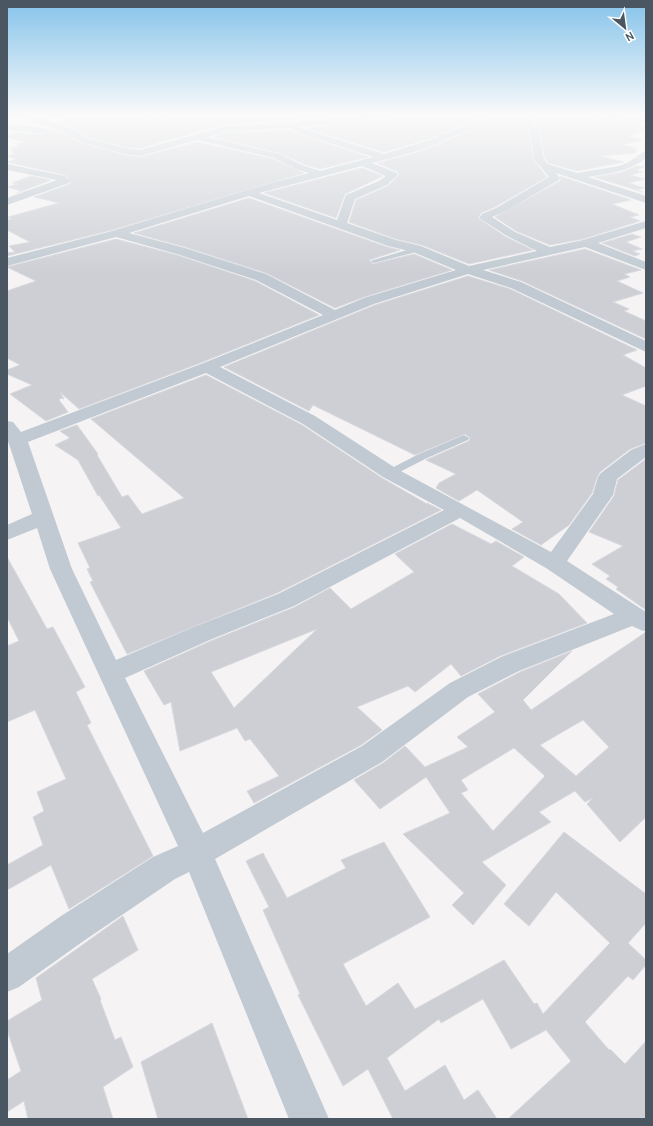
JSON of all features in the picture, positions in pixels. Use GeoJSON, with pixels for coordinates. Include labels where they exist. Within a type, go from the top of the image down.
{"type":"FeatureCollection","features":[{"type":"Feature","properties":{"kind":"street"},"geometry":{"type":"LineString","coordinates":[[7,202],[64,181],[61,178],[15,169]]}},
{"type":"Feature","properties":{"kind":"street"},"geometry":{"type":"LineString","coordinates":[[304,169],[320,174]]}},
{"type":"Feature","properties":{"kind":"street"},"geometry":{"type":"LineString","coordinates":[[7,262],[116,233],[249,193],[339,169]]}},
{"type":"Feature","properties":{"kind":"street"},"geometry":{"type":"LineString","coordinates":[[341,225],[350,197],[384,183],[393,176],[376,169]]}},
{"type":"Feature","properties":{"kind":"street"},"geometry":{"type":"LineString","coordinates":[[547,169],[555,178],[554,179],[500,210],[486,216],[485,218],[510,234],[550,252]]}},
{"type":"Feature","properties":{"kind":"street"},"geometry":{"type":"LineString","coordinates":[[552,169],[646,200]]}},
{"type":"Feature","properties":{"kind":"street"},"geometry":{"type":"LineString","coordinates":[[575,177],[614,169]]}},
{"type":"Feature","properties":{"kind":"street"},"geometry":{"type":"LineString","coordinates":[[249,193],[417,250],[468,270],[516,285],[646,347]]}},
{"type":"Feature","properties":{"kind":"street"},"geometry":{"type":"LineString","coordinates":[[309,1119],[197,853],[110,674],[61,568],[13,433],[207,367],[369,301],[468,270],[586,243],[646,224]]}},
{"type":"Feature","properties":{"kind":"street"},"geometry":{"type":"LineString","coordinates":[[116,233],[181,251],[261,277],[335,315]]}},
{"type":"Feature","properties":{"kind":"street"},"geometry":{"type":"LineString","coordinates":[[586,243],[646,266]]}},
{"type":"Feature","properties":{"kind":"street"},"geometry":{"type":"LineString","coordinates":[[207,367],[309,420],[390,473],[554,562],[640,620]]}},
{"type":"Feature","properties":{"kind":"street"},"geometry":{"type":"LineString","coordinates":[[554,562],[603,495],[608,477],[638,454],[646,450]]}},
{"type":"Feature","properties":{"kind":"street"},"geometry":{"type":"LineString","coordinates":[[110,674],[203,633],[286,600],[460,510]]}},
{"type":"Feature","properties":{"kind":"street"},"geometry":{"type":"LineString","coordinates":[[7,533],[43,517]]}},
{"type":"Feature","properties":{"kind":"street"},"geometry":{"type":"LineString","coordinates":[[7,975],[73,928],[164,868],[197,853],[372,754],[459,690],[510,664],[640,620]]}},
{"type":"Feature","properties":{"kind":"lane"},"geometry":{"type":"LineString","coordinates":[[374,261],[417,250]]}},
{"type":"Feature","properties":{"kind":"lane"},"geometry":{"type":"LineString","coordinates":[[390,473],[421,456],[464,438]]}},
{"type":"Feature","properties":{"kind":"building"},"geometry":{"type":"Polygon","coordinates":[[[36,169],[294,169],[304,173],[112,230],[7,256],[7,253],[15,252],[9,246],[30,242],[7,230],[7,220],[12,219],[8,217],[59,203],[34,197],[70,184],[71,182],[65,175],[36,169]]]}},
{"type":"Feature","properties":{"kind":"building"},"geometry":{"type":"Polygon","coordinates":[[[360,169],[383,176],[345,194],[336,218],[264,193],[360,169]]]}},
{"type":"Feature","properties":{"kind":"building"},"geometry":{"type":"Polygon","coordinates":[[[390,169],[540,169],[547,177],[495,207],[481,213],[478,218],[506,237],[533,250],[469,264],[422,245],[396,239],[349,222],[356,200],[388,186],[399,175],[398,172],[390,169]]]}},
{"type":"Feature","properties":{"kind":"building"},"geometry":{"type":"Polygon","coordinates":[[[568,169],[590,169],[577,171],[568,169]]]}},
{"type":"Feature","properties":{"kind":"building"},"geometry":{"type":"Polygon","coordinates":[[[630,169],[640,169],[636,170],[642,172],[630,175],[644,179],[629,183],[644,188],[636,190],[594,177],[619,173],[630,169]]]}},
{"type":"Feature","properties":{"kind":"building"},"geometry":{"type":"Polygon","coordinates":[[[31,176],[51,180],[17,193],[22,191],[7,187],[18,184],[12,183],[31,176]]]}},
{"type":"Feature","properties":{"kind":"building"},"geometry":{"type":"Polygon","coordinates":[[[560,176],[631,200],[612,204],[639,215],[630,217],[640,221],[583,239],[550,245],[516,231],[495,217],[560,181],[560,176]]]}},
{"type":"Feature","properties":{"kind":"building"},"geometry":{"type":"Polygon","coordinates":[[[249,198],[387,247],[400,250],[369,260],[373,264],[414,254],[452,270],[364,297],[335,308],[266,273],[185,247],[134,233],[249,198]]]}},
{"type":"Feature","properties":{"kind":"building"},"geometry":{"type":"Polygon","coordinates":[[[632,234],[641,237],[626,242],[642,249],[632,251],[640,254],[635,256],[602,243],[632,234]]]}},
{"type":"Feature","properties":{"kind":"building"},"geometry":{"type":"Polygon","coordinates":[[[116,239],[177,255],[255,281],[319,315],[200,363],[79,409],[60,392],[64,399],[61,398],[59,400],[68,412],[46,421],[10,394],[32,385],[7,374],[7,370],[20,365],[7,358],[7,291],[36,281],[7,267],[116,239]]]}},
{"type":"Feature","properties":{"kind":"building"},"geometry":{"type":"Polygon","coordinates":[[[585,249],[641,270],[624,274],[630,277],[617,281],[643,293],[613,302],[629,309],[624,311],[646,321],[646,339],[522,281],[489,270],[585,249]]]}},
{"type":"Feature","properties":{"kind":"building"},"geometry":{"type":"Polygon","coordinates":[[[468,276],[510,289],[637,350],[623,355],[646,368],[646,386],[622,395],[646,406],[646,443],[630,449],[600,472],[592,493],[569,525],[541,545],[512,529],[523,522],[477,490],[459,501],[436,488],[439,483],[456,474],[426,460],[469,441],[470,438],[465,434],[415,455],[313,405],[309,411],[224,367],[375,305],[468,276]]]}},
{"type":"Feature","properties":{"kind":"building"},"geometry":{"type":"Polygon","coordinates":[[[206,375],[302,425],[382,478],[427,504],[441,510],[277,593],[127,654],[90,582],[93,581],[87,569],[90,568],[78,543],[121,528],[99,495],[98,496],[78,460],[55,445],[70,438],[60,431],[77,425],[98,454],[97,455],[122,497],[128,495],[142,514],[184,498],[91,419],[206,375]]]}},
{"type":"Feature","properties":{"kind":"building"},"geometry":{"type":"Polygon","coordinates":[[[646,459],[646,610],[616,589],[618,587],[606,579],[610,576],[592,564],[623,546],[589,532],[614,496],[618,480],[646,459]]]}},
{"type":"Feature","properties":{"kind":"building"},"geometry":{"type":"Polygon","coordinates":[[[452,524],[491,544],[496,541],[524,557],[512,566],[559,594],[587,623],[500,656],[461,676],[451,664],[415,692],[408,686],[357,707],[382,730],[361,745],[254,803],[247,791],[279,776],[250,739],[245,741],[237,728],[180,751],[171,702],[164,705],[144,671],[213,640],[295,607],[330,588],[351,609],[414,572],[395,554],[452,524]],[[317,629],[211,672],[234,708],[317,629]]]}},
{"type":"Feature","properties":{"kind":"building"},"geometry":{"type":"Polygon","coordinates":[[[7,557],[47,629],[53,627],[85,687],[76,692],[91,723],[87,725],[153,856],[69,909],[51,865],[7,890],[7,865],[43,845],[33,817],[44,811],[37,792],[66,779],[35,710],[7,722],[7,646],[19,641],[7,617],[7,557]]]}},
{"type":"Feature","properties":{"kind":"building"},"geometry":{"type":"Polygon","coordinates":[[[646,632],[646,817],[620,842],[587,804],[593,798],[585,802],[575,791],[539,812],[551,822],[482,862],[506,885],[473,925],[452,905],[464,893],[403,834],[450,813],[426,777],[380,809],[354,780],[383,763],[405,746],[425,767],[468,747],[457,737],[495,712],[478,694],[520,672],[572,651],[523,700],[531,710],[646,632]],[[583,720],[540,745],[576,776],[609,747],[583,720]],[[514,748],[461,780],[468,790],[461,793],[493,831],[545,776],[514,748]]]}},
{"type":"Feature","properties":{"kind":"building"},"geometry":{"type":"Polygon","coordinates":[[[564,832],[646,894],[646,923],[628,943],[646,960],[646,965],[633,980],[628,976],[585,1022],[609,1050],[610,1049],[625,1064],[646,1041],[646,1119],[508,1119],[571,1061],[546,1030],[511,1049],[483,999],[441,1023],[439,1019],[387,1058],[405,1091],[445,1065],[464,1100],[478,1090],[497,1119],[393,1119],[368,1069],[343,1086],[298,995],[300,994],[263,910],[269,907],[246,861],[263,853],[287,898],[346,868],[341,860],[384,842],[430,917],[343,964],[366,1006],[398,983],[415,1009],[504,960],[534,1004],[537,1003],[543,1014],[610,943],[556,892],[529,926],[504,904],[564,832]]]}},
{"type":"Feature","properties":{"kind":"building"},"geometry":{"type":"Polygon","coordinates":[[[123,916],[138,950],[92,979],[101,999],[100,1000],[115,1040],[121,1037],[133,1067],[103,1087],[113,1119],[28,1119],[24,1101],[7,1112],[7,1080],[21,1071],[7,1030],[7,1021],[42,1000],[36,978],[123,916]]]}},
{"type":"Feature","properties":{"kind":"building"},"geometry":{"type":"Polygon","coordinates":[[[212,1023],[248,1119],[158,1119],[141,1062],[212,1023]]]}}]}
